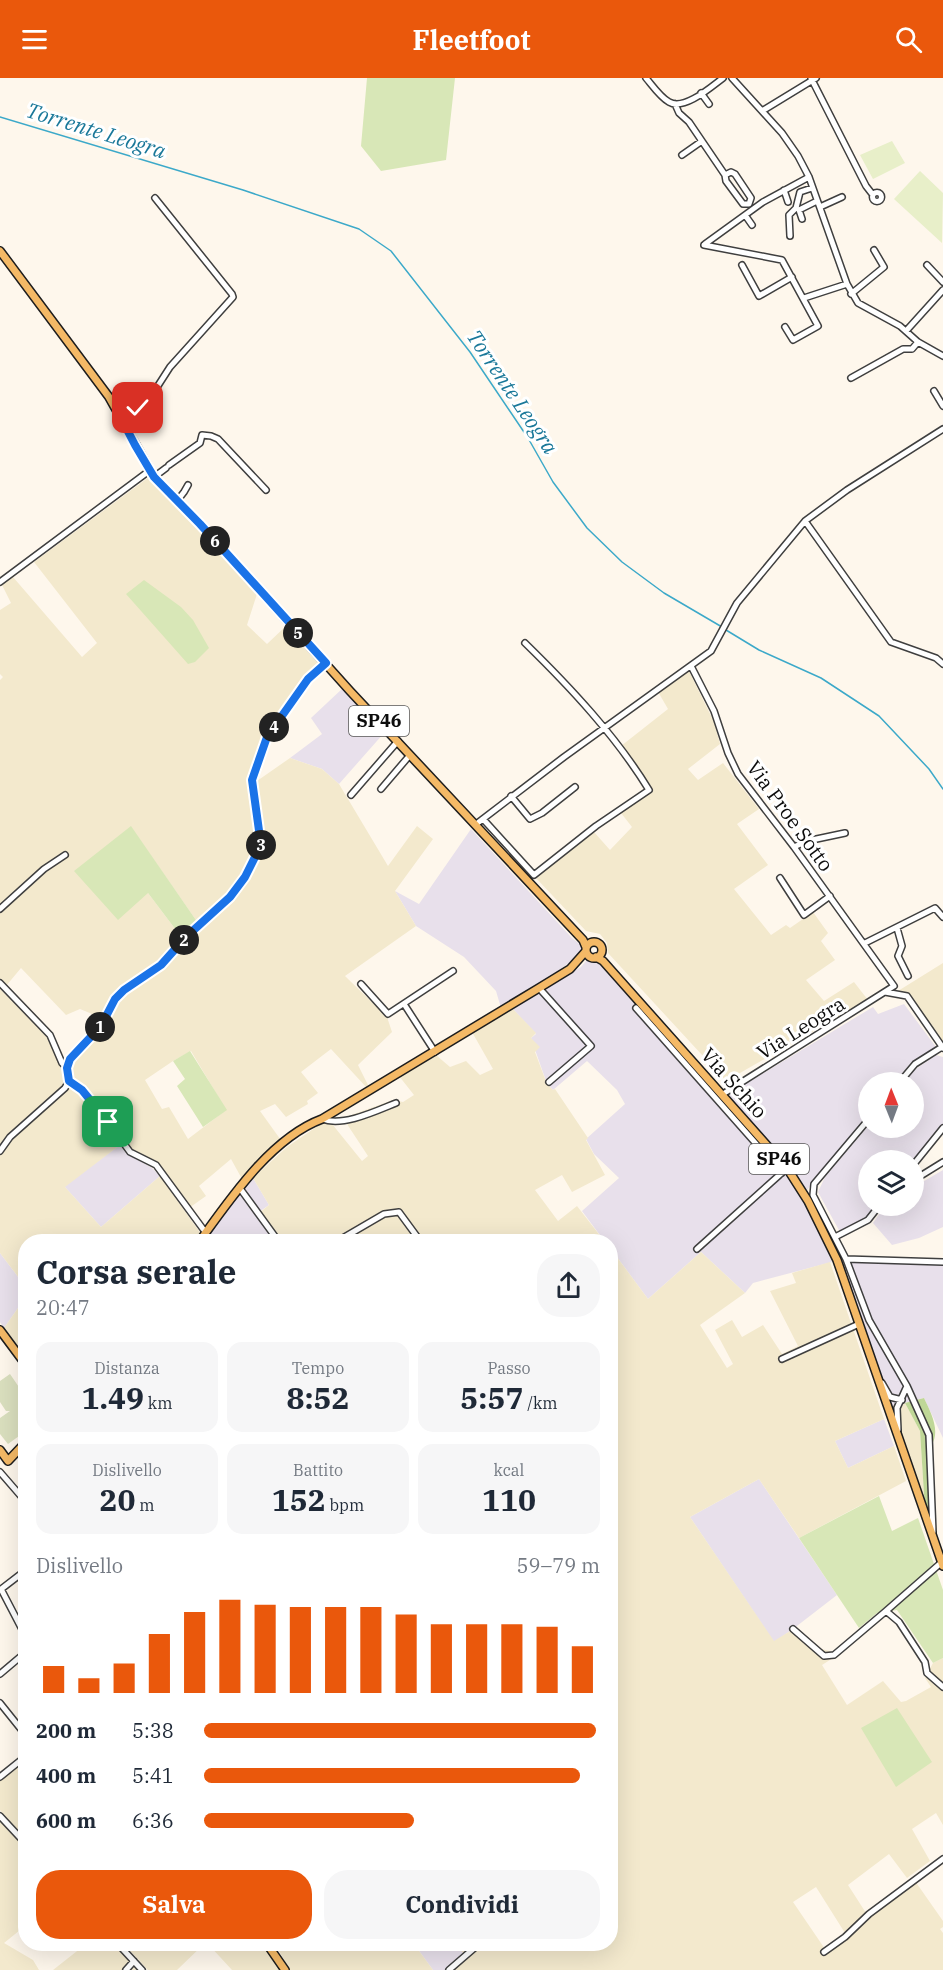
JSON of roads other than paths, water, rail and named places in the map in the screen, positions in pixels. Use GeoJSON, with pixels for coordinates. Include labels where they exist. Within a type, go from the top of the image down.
{"type":"FeatureCollection","features":[{"type":"Feature","properties":{"kind":"main road","name":"SP46"},"geometry":{"type":"LineString","coordinates":[[0,251],[108,397],[154,477],[591,952]]}},
{"type":"Feature","properties":{"kind":"main road"},"geometry":{"type":"LineString","coordinates":[[206,1233],[239,1187],[307,1124],[322,1119],[435,1052],[570,969],[591,952]]}},
{"type":"Feature","properties":{"kind":"main road","name":"Via Schio"},"geometry":{"type":"LineString","coordinates":[[591,952],[723,1094],[808,1201],[837,1260],[942,1564]]}},
{"type":"Feature","properties":{"kind":"main road"},"geometry":{"type":"LineString","coordinates":[[0,1330],[18,1354]]}},
{"type":"Feature","properties":{"kind":"main road"},"geometry":{"type":"LineString","coordinates":[[0,1450],[8,1461],[18,1450]]}},
{"type":"Feature","properties":{"kind":"main road"},"geometry":{"type":"LineString","coordinates":[[272,1951],[285,1970]]}},
{"type":"Feature","properties":{"kind":"street"},"geometry":{"type":"LineString","coordinates":[[646,78],[664,98],[675,104],[686,103],[723,78]]}},
{"type":"Feature","properties":{"kind":"street"},"geometry":{"type":"LineString","coordinates":[[732,78],[782,133],[798,156],[809,177],[851,294],[858,303],[900,326],[918,342],[943,356]]}},
{"type":"Feature","properties":{"kind":"street"},"geometry":{"type":"LineString","coordinates":[[762,111],[813,79],[866,186],[873,195]]}},
{"type":"Feature","properties":{"kind":"street"},"geometry":{"type":"LineString","coordinates":[[701,93],[709,104]]}},
{"type":"Feature","properties":{"kind":"street"},"geometry":{"type":"LineString","coordinates":[[675,104],[678,113],[689,122],[743,204],[749,204]]}},
{"type":"Feature","properties":{"kind":"street"},"geometry":{"type":"LineString","coordinates":[[682,154],[702,141]]}},
{"type":"Feature","properties":{"kind":"street"},"geometry":{"type":"LineString","coordinates":[[725,175],[731,172],[735,174],[751,198],[746,214],[752,225]]}},
{"type":"Feature","properties":{"kind":"street"},"geometry":{"type":"LineString","coordinates":[[785,327],[793,340],[818,326],[782,260],[704,245],[746,214],[809,177]]}},
{"type":"Feature","properties":{"kind":"street"},"geometry":{"type":"LineString","coordinates":[[789,236],[789,215],[796,208],[800,192],[812,188]]}},
{"type":"Feature","properties":{"kind":"street"},"geometry":{"type":"LineString","coordinates":[[784,190],[788,202]]}},
{"type":"Feature","properties":{"kind":"street"},"geometry":{"type":"LineString","coordinates":[[820,207],[842,196]]}},
{"type":"Feature","properties":{"kind":"street"},"geometry":{"type":"LineString","coordinates":[[120,416],[138,408],[152,395],[170,367],[233,297],[156,198]]}},
{"type":"Feature","properties":{"kind":"street"},"geometry":{"type":"LineString","coordinates":[[802,219],[799,210],[817,201]]}},
{"type":"Feature","properties":{"kind":"street"},"geometry":{"type":"LineString","coordinates":[[851,294],[884,267],[874,250]]}},
{"type":"Feature","properties":{"kind":"street"},"geometry":{"type":"LineString","coordinates":[[927,265],[942,279]]}},
{"type":"Feature","properties":{"kind":"street"},"geometry":{"type":"LineString","coordinates":[[742,266],[759,296],[792,277]]}},
{"type":"Feature","properties":{"kind":"street"},"geometry":{"type":"LineString","coordinates":[[804,298],[847,284]]}},
{"type":"Feature","properties":{"kind":"street"},"geometry":{"type":"LineString","coordinates":[[906,331],[943,290]]}},
{"type":"Feature","properties":{"kind":"street"},"geometry":{"type":"LineString","coordinates":[[851,378],[903,349],[912,349],[918,342]]}},
{"type":"Feature","properties":{"kind":"street"},"geometry":{"type":"LineString","coordinates":[[934,391],[943,406]]}},
{"type":"Feature","properties":{"kind":"street"},"geometry":{"type":"LineString","coordinates":[[475,825],[511,796],[711,651],[737,603],[805,521],[847,490],[943,429]]}},
{"type":"Feature","properties":{"kind":"street"},"geometry":{"type":"LineString","coordinates":[[154,477],[200,443],[202,435],[211,436],[218,439],[266,490]]}},
{"type":"Feature","properties":{"kind":"street"},"geometry":{"type":"LineString","coordinates":[[0,582],[149,471]]}},
{"type":"Feature","properties":{"kind":"street"},"geometry":{"type":"LineString","coordinates":[[177,501],[188,485]]}},
{"type":"Feature","properties":{"kind":"street"},"geometry":{"type":"LineString","coordinates":[[805,521],[891,642],[936,658],[943,664]]}},
{"type":"Feature","properties":{"kind":"street"},"geometry":{"type":"LineString","coordinates":[[483,819],[534,875],[597,826],[649,790],[603,729],[525,643]]}},
{"type":"Feature","properties":{"kind":"street"},"geometry":{"type":"LineString","coordinates":[[0,1151],[10,1137],[59,1094],[69,1081],[67,1068],[70,1059],[101,1026],[115,999],[124,990],[161,965],[186,937],[230,897],[245,877],[261,845],[252,780],[267,737],[308,679],[326,663]]}},
{"type":"Feature","properties":{"kind":"street","name":"Via Proe Sotto"},"geometry":{"type":"LineString","coordinates":[[692,666],[714,711],[728,753],[738,774],[865,943],[894,986]]}},
{"type":"Feature","properties":{"kind":"street"},"geometry":{"type":"LineString","coordinates":[[351,795],[398,741]]}},
{"type":"Feature","properties":{"kind":"street"},"geometry":{"type":"LineString","coordinates":[[381,789],[410,754]]}},
{"type":"Feature","properties":{"kind":"street"},"geometry":{"type":"LineString","coordinates":[[511,796],[530,819],[542,813],[575,787]]}},
{"type":"Feature","properties":{"kind":"street"},"geometry":{"type":"LineString","coordinates":[[794,847],[807,841],[845,833]]}},
{"type":"Feature","properties":{"kind":"street"},"geometry":{"type":"LineString","coordinates":[[0,909],[44,869],[65,855]]}},
{"type":"Feature","properties":{"kind":"street"},"geometry":{"type":"LineString","coordinates":[[780,878],[804,915],[830,896]]}},
{"type":"Feature","properties":{"kind":"street"},"geometry":{"type":"LineString","coordinates":[[865,943],[935,908],[943,917]]}},
{"type":"Feature","properties":{"kind":"street"},"geometry":{"type":"LineString","coordinates":[[897,928],[902,946],[898,956],[908,976]]}},
{"type":"Feature","properties":{"kind":"street"},"geometry":{"type":"LineString","coordinates":[[361,984],[386,1014],[453,971]]}},
{"type":"Feature","properties":{"kind":"street"},"geometry":{"type":"LineString","coordinates":[[0,983],[50,1035],[62,1063],[67,1068]]}},
{"type":"Feature","properties":{"kind":"street","name":"Via Leogra"},"geometry":{"type":"LineString","coordinates":[[723,1094],[894,986]]}},
{"type":"Feature","properties":{"kind":"street"},"geometry":{"type":"LineString","coordinates":[[539,988],[591,1046],[549,1082]]}},
{"type":"Feature","properties":{"kind":"street"},"geometry":{"type":"LineString","coordinates":[[885,992],[907,996],[942,1048],[915,1064],[908,1072]]}},
{"type":"Feature","properties":{"kind":"street"},"geometry":{"type":"LineString","coordinates":[[404,1004],[435,1052]]}},
{"type":"Feature","properties":{"kind":"street","name":"Via Schio"},"geometry":{"type":"LineString","coordinates":[[636,1008],[785,1170]]}},
{"type":"Feature","properties":{"kind":"street"},"geometry":{"type":"LineString","coordinates":[[69,1081],[95,1104],[130,1152],[156,1165],[206,1233]]}},
{"type":"Feature","properties":{"kind":"street"},"geometry":{"type":"LineString","coordinates":[[322,1119],[327,1121],[352,1119],[396,1103]]}},
{"type":"Feature","properties":{"kind":"street"},"geometry":{"type":"LineString","coordinates":[[924,1152],[943,1128]]}},
{"type":"Feature","properties":{"kind":"street","name":"Via Schio"},"geometry":{"type":"LineString","coordinates":[[858,1132],[814,1184],[813,1195],[846,1259],[870,1320],[907,1386],[929,1435],[933,1537]]}},
{"type":"Feature","properties":{"kind":"street"},"geometry":{"type":"LineString","coordinates":[[924,1174],[943,1162]]}},
{"type":"Feature","properties":{"kind":"street"},"geometry":{"type":"LineString","coordinates":[[696,1249],[785,1170]]}},
{"type":"Feature","properties":{"kind":"street"},"geometry":{"type":"LineString","coordinates":[[239,1187],[273,1234]]}},
{"type":"Feature","properties":{"kind":"street"},"geometry":{"type":"LineString","coordinates":[[350,1234],[384,1214],[392,1212],[399,1212],[405,1217],[416,1234]]}},
{"type":"Feature","properties":{"kind":"street"},"geometry":{"type":"LineString","coordinates":[[835,1237],[868,1220],[871,1216]]}},
{"type":"Feature","properties":{"kind":"street"},"geometry":{"type":"LineString","coordinates":[[846,1259],[943,1262]]}},
{"type":"Feature","properties":{"kind":"street"},"geometry":{"type":"LineString","coordinates":[[782,1359],[859,1324]]}},
{"type":"Feature","properties":{"kind":"street","name":"Via Schio"},"geometry":{"type":"LineString","coordinates":[[876,1373],[890,1397],[899,1401]]}},
{"type":"Feature","properties":{"kind":"street","name":"Via Schio"},"geometry":{"type":"LineString","coordinates":[[902,1449],[896,1418],[899,1401],[907,1386]]}},
{"type":"Feature","properties":{"kind":"street"},"geometry":{"type":"LineString","coordinates":[[888,1406],[899,1401]]}},
{"type":"Feature","properties":{"kind":"street"},"geometry":{"type":"LineString","coordinates":[[8,1461],[0,1472],[18,1493]]}},
{"type":"Feature","properties":{"kind":"street"},"geometry":{"type":"LineString","coordinates":[[794,1629],[824,1656],[834,1655],[942,1564]]}},
{"type":"Feature","properties":{"kind":"street"},"geometry":{"type":"LineString","coordinates":[[18,1576],[0,1590],[18,1623]]}},
{"type":"Feature","properties":{"kind":"street"},"geometry":{"type":"LineString","coordinates":[[886,1611],[899,1622],[925,1662],[927,1673],[943,1688]]}},
{"type":"Feature","properties":{"kind":"street"},"geometry":{"type":"LineString","coordinates":[[0,1674],[18,1659]]}},
{"type":"Feature","properties":{"kind":"street"},"geometry":{"type":"LineString","coordinates":[[0,1703],[18,1726]]}},
{"type":"Feature","properties":{"kind":"street"},"geometry":{"type":"LineString","coordinates":[[0,1777],[18,1762]]}},
{"type":"Feature","properties":{"kind":"street"},"geometry":{"type":"LineString","coordinates":[[0,1816],[18,1835]]}},
{"type":"Feature","properties":{"kind":"street"},"geometry":{"type":"LineString","coordinates":[[824,1952],[943,1858]]}},
{"type":"Feature","properties":{"kind":"street"},"geometry":{"type":"LineString","coordinates":[[125,1951],[142,1970]]}},
{"type":"Feature","properties":{"kind":"street"},"geometry":{"type":"LineString","coordinates":[[449,1970],[471,1951]]}},
{"type":"Feature","properties":{"kind":"street"},"geometry":{"type":"LineString","coordinates":[[126,1970],[134,1961]]}},
{"type":"Feature","properties":{"kind":"waterway","name":"Torrente Leogra"},"geometry":{"type":"LineString","coordinates":[[0,117],[243,190],[359,229],[391,251],[470,352],[528,438],[553,482],[587,528],[622,562],[664,593],[722,627]]}},
{"type":"Feature","properties":{"kind":"waterway","name":"Torrente Leogra"},"geometry":{"type":"LineString","coordinates":[[726,630],[759,650],[821,678],[879,716],[929,769],[943,789]]}}]}
